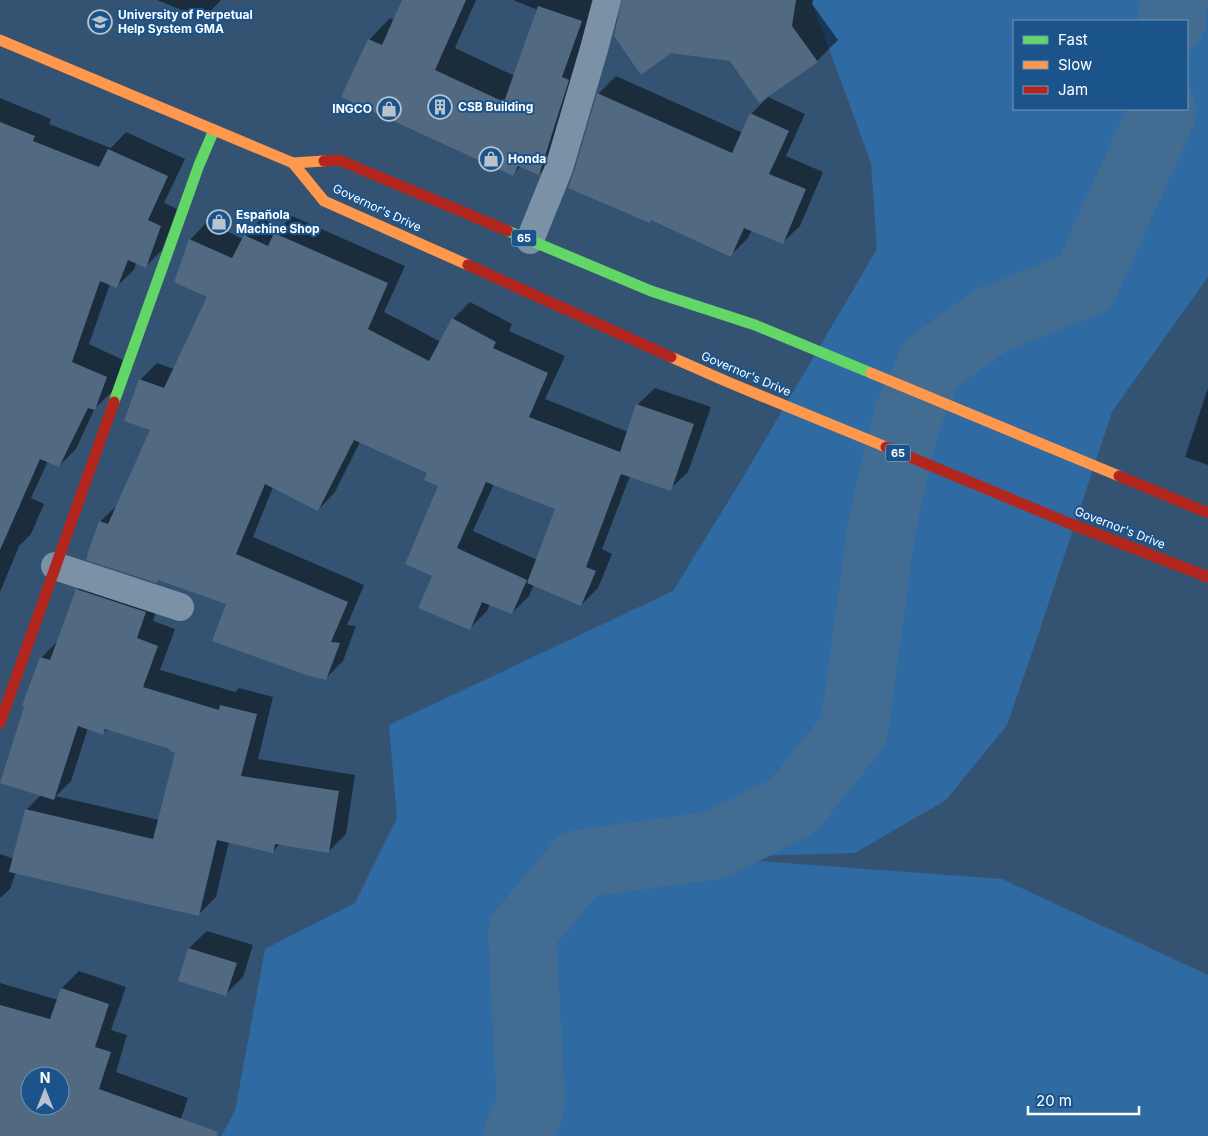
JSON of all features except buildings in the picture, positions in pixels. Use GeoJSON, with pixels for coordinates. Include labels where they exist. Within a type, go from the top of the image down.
{"type":"FeatureCollection","features":[{"type":"Feature","properties":{"kind":"main road","name":"Governor's Drive"},"geometry":{"type":"LineString","coordinates":[[0,40],[292,163],[324,200],[730,383],[1066,522],[1208,576]]}},
{"type":"Feature","properties":{"kind":"main road"},"geometry":{"type":"LineString","coordinates":[[2,711],[199,165],[214,130]]}},
{"type":"Feature","properties":{"kind":"main road","name":"Governor's Drive"},"geometry":{"type":"LineString","coordinates":[[292,163],[340,160],[651,291],[755,325],[1208,513]]}},
{"type":"Feature","properties":{"kind":"street"},"geometry":{"type":"LineString","coordinates":[[530,240],[559,168],[607,0]]}},
{"type":"Feature","properties":{"kind":"street"},"geometry":{"type":"LineString","coordinates":[[55,566],[180,607]]}},
{"type":"Feature","properties":{"kind":"shaded area"},"geometry":{"type":"Polygon","coordinates":[[[811,0],[1208,0],[1208,277],[1112,412],[1007,725],[946,800],[855,853],[717,857],[586,879],[538,941],[545,1103],[529,1136],[221,1136],[235,1111],[265,949],[355,903],[397,818],[389,725],[673,591],[742,479],[877,249],[871,163],[811,0]]]}},
{"type":"Feature","properties":{"kind":"shaded area"},"geometry":{"type":"Polygon","coordinates":[[[717,858],[1002,879],[1208,975],[1208,1136],[532,1136],[548,1102],[540,940],[586,880],[717,858]]]}},
{"type":"Feature","properties":{"kind":"waterway"},"geometry":{"type":"LineString","coordinates":[[1172,20],[1174,0]]}},
{"type":"Feature","properties":{"kind":"waterway"},"geometry":{"type":"LineString","coordinates":[[517,1136],[531,1105],[522,932],[579,864],[715,845],[793,806],[854,730],[882,525],[907,418],[931,364],[990,321],[1085,283],[1162,110]]}},
{"type":"Feature","properties":{"kind":"traffic: fast"},"geometry":{"type":"LineString","coordinates":[[114,402],[199,165],[214,130]]}},
{"type":"Feature","properties":{"kind":"traffic: fast"},"geometry":{"type":"LineString","coordinates":[[508,231],[651,291],[755,325],[871,373]]}},
{"type":"Feature","properties":{"kind":"traffic: slow"},"geometry":{"type":"LineString","coordinates":[[0,40],[293,163],[324,161]]}},
{"type":"Feature","properties":{"kind":"traffic: slow"},"geometry":{"type":"LineString","coordinates":[[293,163],[324,201],[468,265]]}},
{"type":"Feature","properties":{"kind":"traffic: slow"},"geometry":{"type":"LineString","coordinates":[[671,357],[886,447]]}},
{"type":"Feature","properties":{"kind":"traffic: slow"},"geometry":{"type":"LineString","coordinates":[[871,373],[1119,476]]}},
{"type":"Feature","properties":{"kind":"traffic: jam"},"geometry":{"type":"LineString","coordinates":[[324,161],[339,160],[508,231]]}},
{"type":"Feature","properties":{"kind":"traffic: jam"},"geometry":{"type":"LineString","coordinates":[[468,265],[671,357]]}},
{"type":"Feature","properties":{"kind":"traffic: jam"},"geometry":{"type":"LineString","coordinates":[[0,723],[114,402]]}},
{"type":"Feature","properties":{"kind":"traffic: jam"},"geometry":{"type":"LineString","coordinates":[[886,447],[1066,522],[1208,577]]}},
{"type":"Feature","properties":{"kind":"traffic: jam"},"geometry":{"type":"LineString","coordinates":[[1119,476],[1208,513]]}},
{"type":"Feature","properties":{"kind":"place","name":"University of Perpetual Help System GMA"},"geometry":{"type":"Point","coordinates":[100,22]}},
{"type":"Feature","properties":{"kind":"place","name":"CSB Building"},"geometry":{"type":"Point","coordinates":[440,107]}},
{"type":"Feature","properties":{"kind":"place","name":"INGCO"},"geometry":{"type":"Point","coordinates":[389,109]}},
{"type":"Feature","properties":{"kind":"place","name":"Honda"},"geometry":{"type":"Point","coordinates":[491,159]}},
{"type":"Feature","properties":{"kind":"place","name":"Española Machine Shop"},"geometry":{"type":"Point","coordinates":[219,222]}}]}
